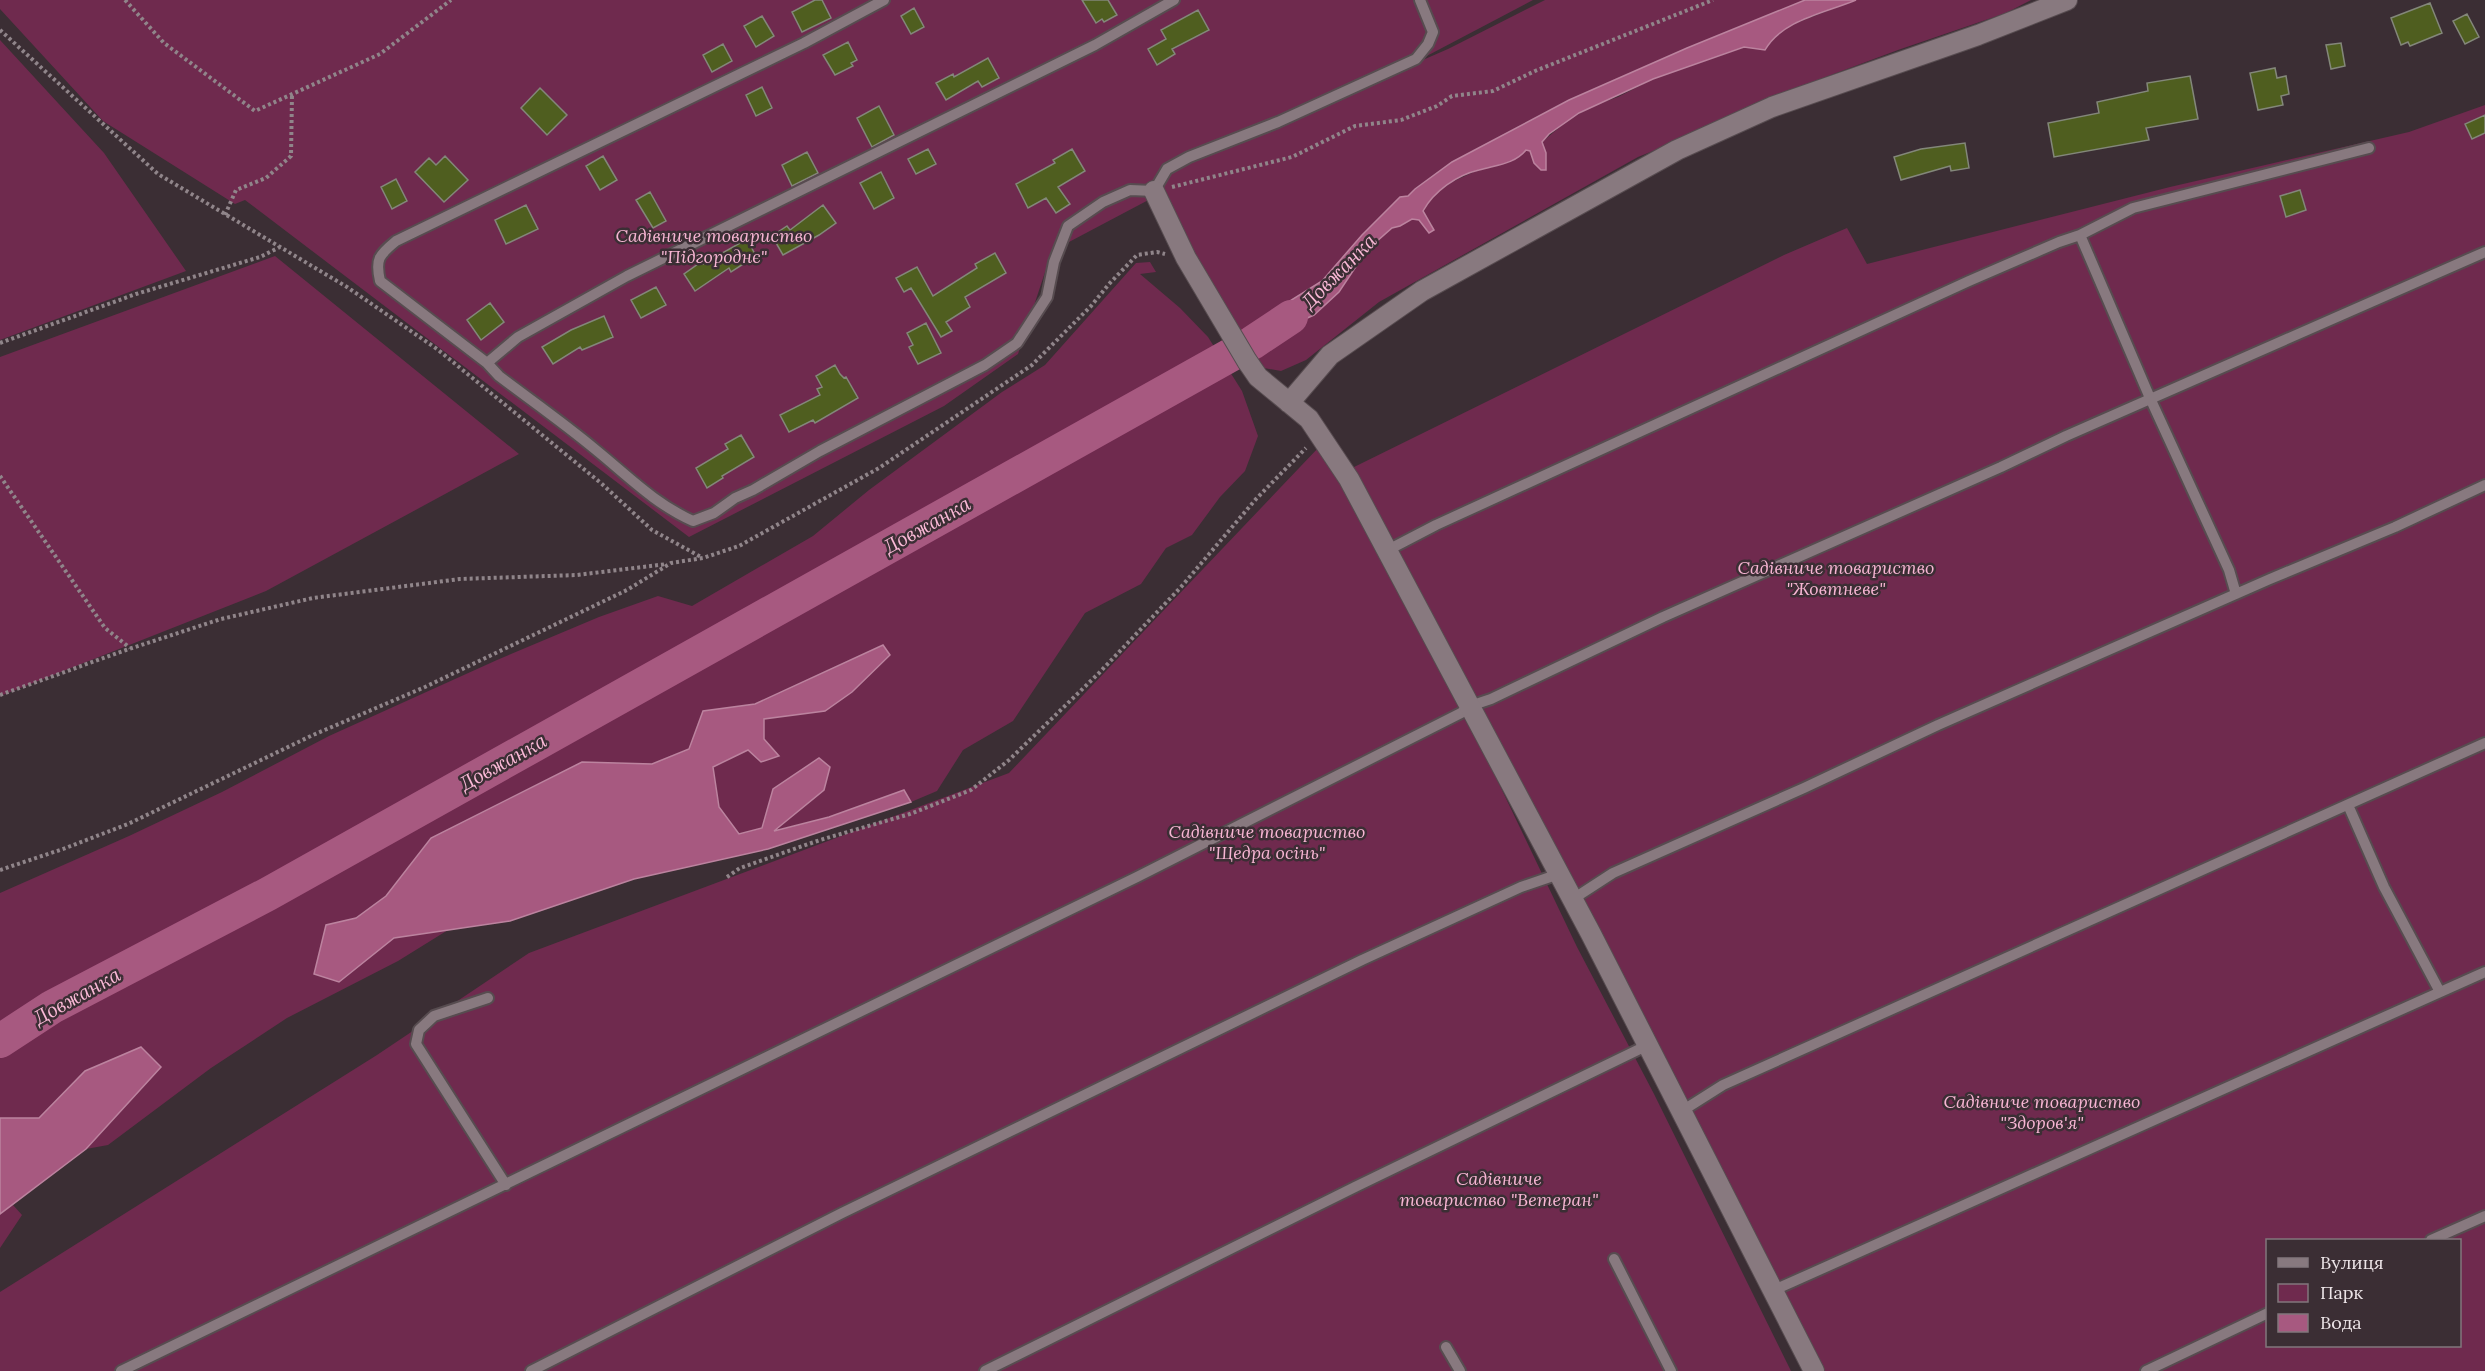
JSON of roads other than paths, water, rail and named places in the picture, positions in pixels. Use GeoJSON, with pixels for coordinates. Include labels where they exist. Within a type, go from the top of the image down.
{"type":"FeatureCollection","features":[{"type":"Feature","properties":{"kind":"street"},"geometry":{"type":"LineString","coordinates":[[1289,403],[1330,355],[1422,291],[1677,150],[1772,107],[1978,35],[2057,1]]}},
{"type":"Feature","properties":{"kind":"street"},"geometry":{"type":"LineString","coordinates":[[1154,191],[1186,258],[1247,361],[1258,377],[1309,419],[1349,479],[1573,900],[1814,1371]]}},
{"type":"Feature","properties":{"kind":"lane"},"geometry":{"type":"LineString","coordinates":[[884,0],[804,43],[396,241],[381,253],[377,266],[380,281],[487,363],[500,376],[594,449],[651,497],[669,510],[693,521],[714,513],[735,498],[820,451],[985,365],[1017,343],[1047,297],[1054,262],[1068,226],[1103,202],[1130,190],[1154,191],[1167,169],[1189,157],[1278,122],[1416,59],[1428,44],[1433,32],[1420,0]]}},
{"type":"Feature","properties":{"kind":"lane"},"geometry":{"type":"LineString","coordinates":[[487,363],[518,337],[627,276],[1095,45],[1174,0]]}},
{"type":"Feature","properties":{"kind":"lane"},"geometry":{"type":"LineString","coordinates":[[1388,550],[1436,525],[1667,418],[2028,255],[2080,235],[2133,208],[2369,148]]}},
{"type":"Feature","properties":{"kind":"lane"},"geometry":{"type":"LineString","coordinates":[[2080,235],[2150,398],[2229,570],[2236,594]]}},
{"type":"Feature","properties":{"kind":"lane"},"geometry":{"type":"LineString","coordinates":[[121,1371],[1282,805],[1470,706],[1491,699],[1663,617],[2001,467],[2150,398],[2485,252]]}},
{"type":"Feature","properties":{"kind":"lane"},"geometry":{"type":"LineString","coordinates":[[1573,900],[1613,873],[1773,803],[1938,724],[2485,485]]}},
{"type":"Feature","properties":{"kind":"lane"},"geometry":{"type":"LineString","coordinates":[[1682,1111],[1723,1085],[2485,743]]}},
{"type":"Feature","properties":{"kind":"lane"},"geometry":{"type":"LineString","coordinates":[[2348,805],[2384,887],[2440,992]]}},
{"type":"Feature","properties":{"kind":"lane"},"geometry":{"type":"LineString","coordinates":[[531,1371],[842,1214],[1362,960],[1521,887],[1559,874]]}},
{"type":"Feature","properties":{"kind":"lane"},"geometry":{"type":"LineString","coordinates":[[1772,1291],[2485,972]]}},
{"type":"Feature","properties":{"kind":"lane"},"geometry":{"type":"LineString","coordinates":[[488,998],[434,1016],[418,1030],[416,1044],[506,1185]]}},
{"type":"Feature","properties":{"kind":"lane"},"geometry":{"type":"LineString","coordinates":[[985,1371],[1355,1187],[1648,1045]]}},
{"type":"Feature","properties":{"kind":"lane"},"geometry":{"type":"LineString","coordinates":[[2433,1239],[2485,1216]]}},
{"type":"Feature","properties":{"kind":"lane"},"geometry":{"type":"LineString","coordinates":[[1614,1259],[1671,1371]]}},
{"type":"Feature","properties":{"kind":"lane"},"geometry":{"type":"LineString","coordinates":[[2146,1371],[2266,1314]]}},
{"type":"Feature","properties":{"kind":"lane"},"geometry":{"type":"LineString","coordinates":[[1446,1347],[1460,1371]]}},
{"type":"Feature","properties":{"kind":"water"},"geometry":{"type":"Polygon","coordinates":[[[1805,0],[1856,0],[1793,24],[1782,31],[1765,50],[1744,47],[1653,79],[1579,113],[1549,134],[1542,142],[1546,153],[1546,170],[1541,170],[1534,163],[1530,151],[1526,150],[1511,161],[1471,172],[1455,180],[1433,197],[1423,211],[1434,230],[1429,233],[1419,220],[1412,219],[1392,228],[1367,250],[1339,292],[1314,315],[1285,328],[1253,348],[1247,337],[1253,331],[1256,322],[1322,281],[1362,235],[1400,197],[1408,196],[1452,162],[1569,100],[1687,48],[1805,0]]]}},
{"type":"Feature","properties":{"kind":"water"},"geometry":{"type":"Polygon","coordinates":[[[883,645],[890,655],[852,692],[825,711],[764,719],[764,739],[779,756],[761,762],[748,750],[713,767],[719,807],[739,834],[762,828],[773,789],[819,758],[830,767],[824,790],[774,831],[829,817],[904,790],[911,802],[768,849],[634,879],[510,921],[394,938],[339,982],[314,974],[326,925],[356,918],[386,896],[431,838],[582,762],[652,764],[689,749],[703,711],[755,704],[883,645]]]}},
{"type":"Feature","properties":{"kind":"water"},"geometry":{"type":"Polygon","coordinates":[[[141,1047],[161,1067],[86,1149],[0,1214],[0,1118],[39,1118],[85,1071],[141,1047]]]}},
{"type":"Feature","properties":{"kind":"waterway","name":"Довжанка"},"geometry":{"type":"LineString","coordinates":[[0,1041],[52,1007],[268,894],[1252,343],[1291,317]]}},
{"type":"Feature","properties":{"kind":"park label","name":"Садівниче товариство \"Підгороднє\""},"geometry":{"type":"Point","coordinates":[714,246]}},
{"type":"Feature","properties":{"kind":"park label","name":"Садівниче товариство \"Жовтневе\""},"geometry":{"type":"Point","coordinates":[1836,578]}},
{"type":"Feature","properties":{"kind":"park label","name":"Садівниче товариство \"Щедра осінь\""},"geometry":{"type":"Point","coordinates":[1267,842]}},
{"type":"Feature","properties":{"kind":"park label","name":"Садівниче товариство \"Здоров'я\""},"geometry":{"type":"Point","coordinates":[2042,1112]}},
{"type":"Feature","properties":{"kind":"park label","name":"Садівниче товариство \"Ветеран\""},"geometry":{"type":"Point","coordinates":[1499,1189]}}]}
